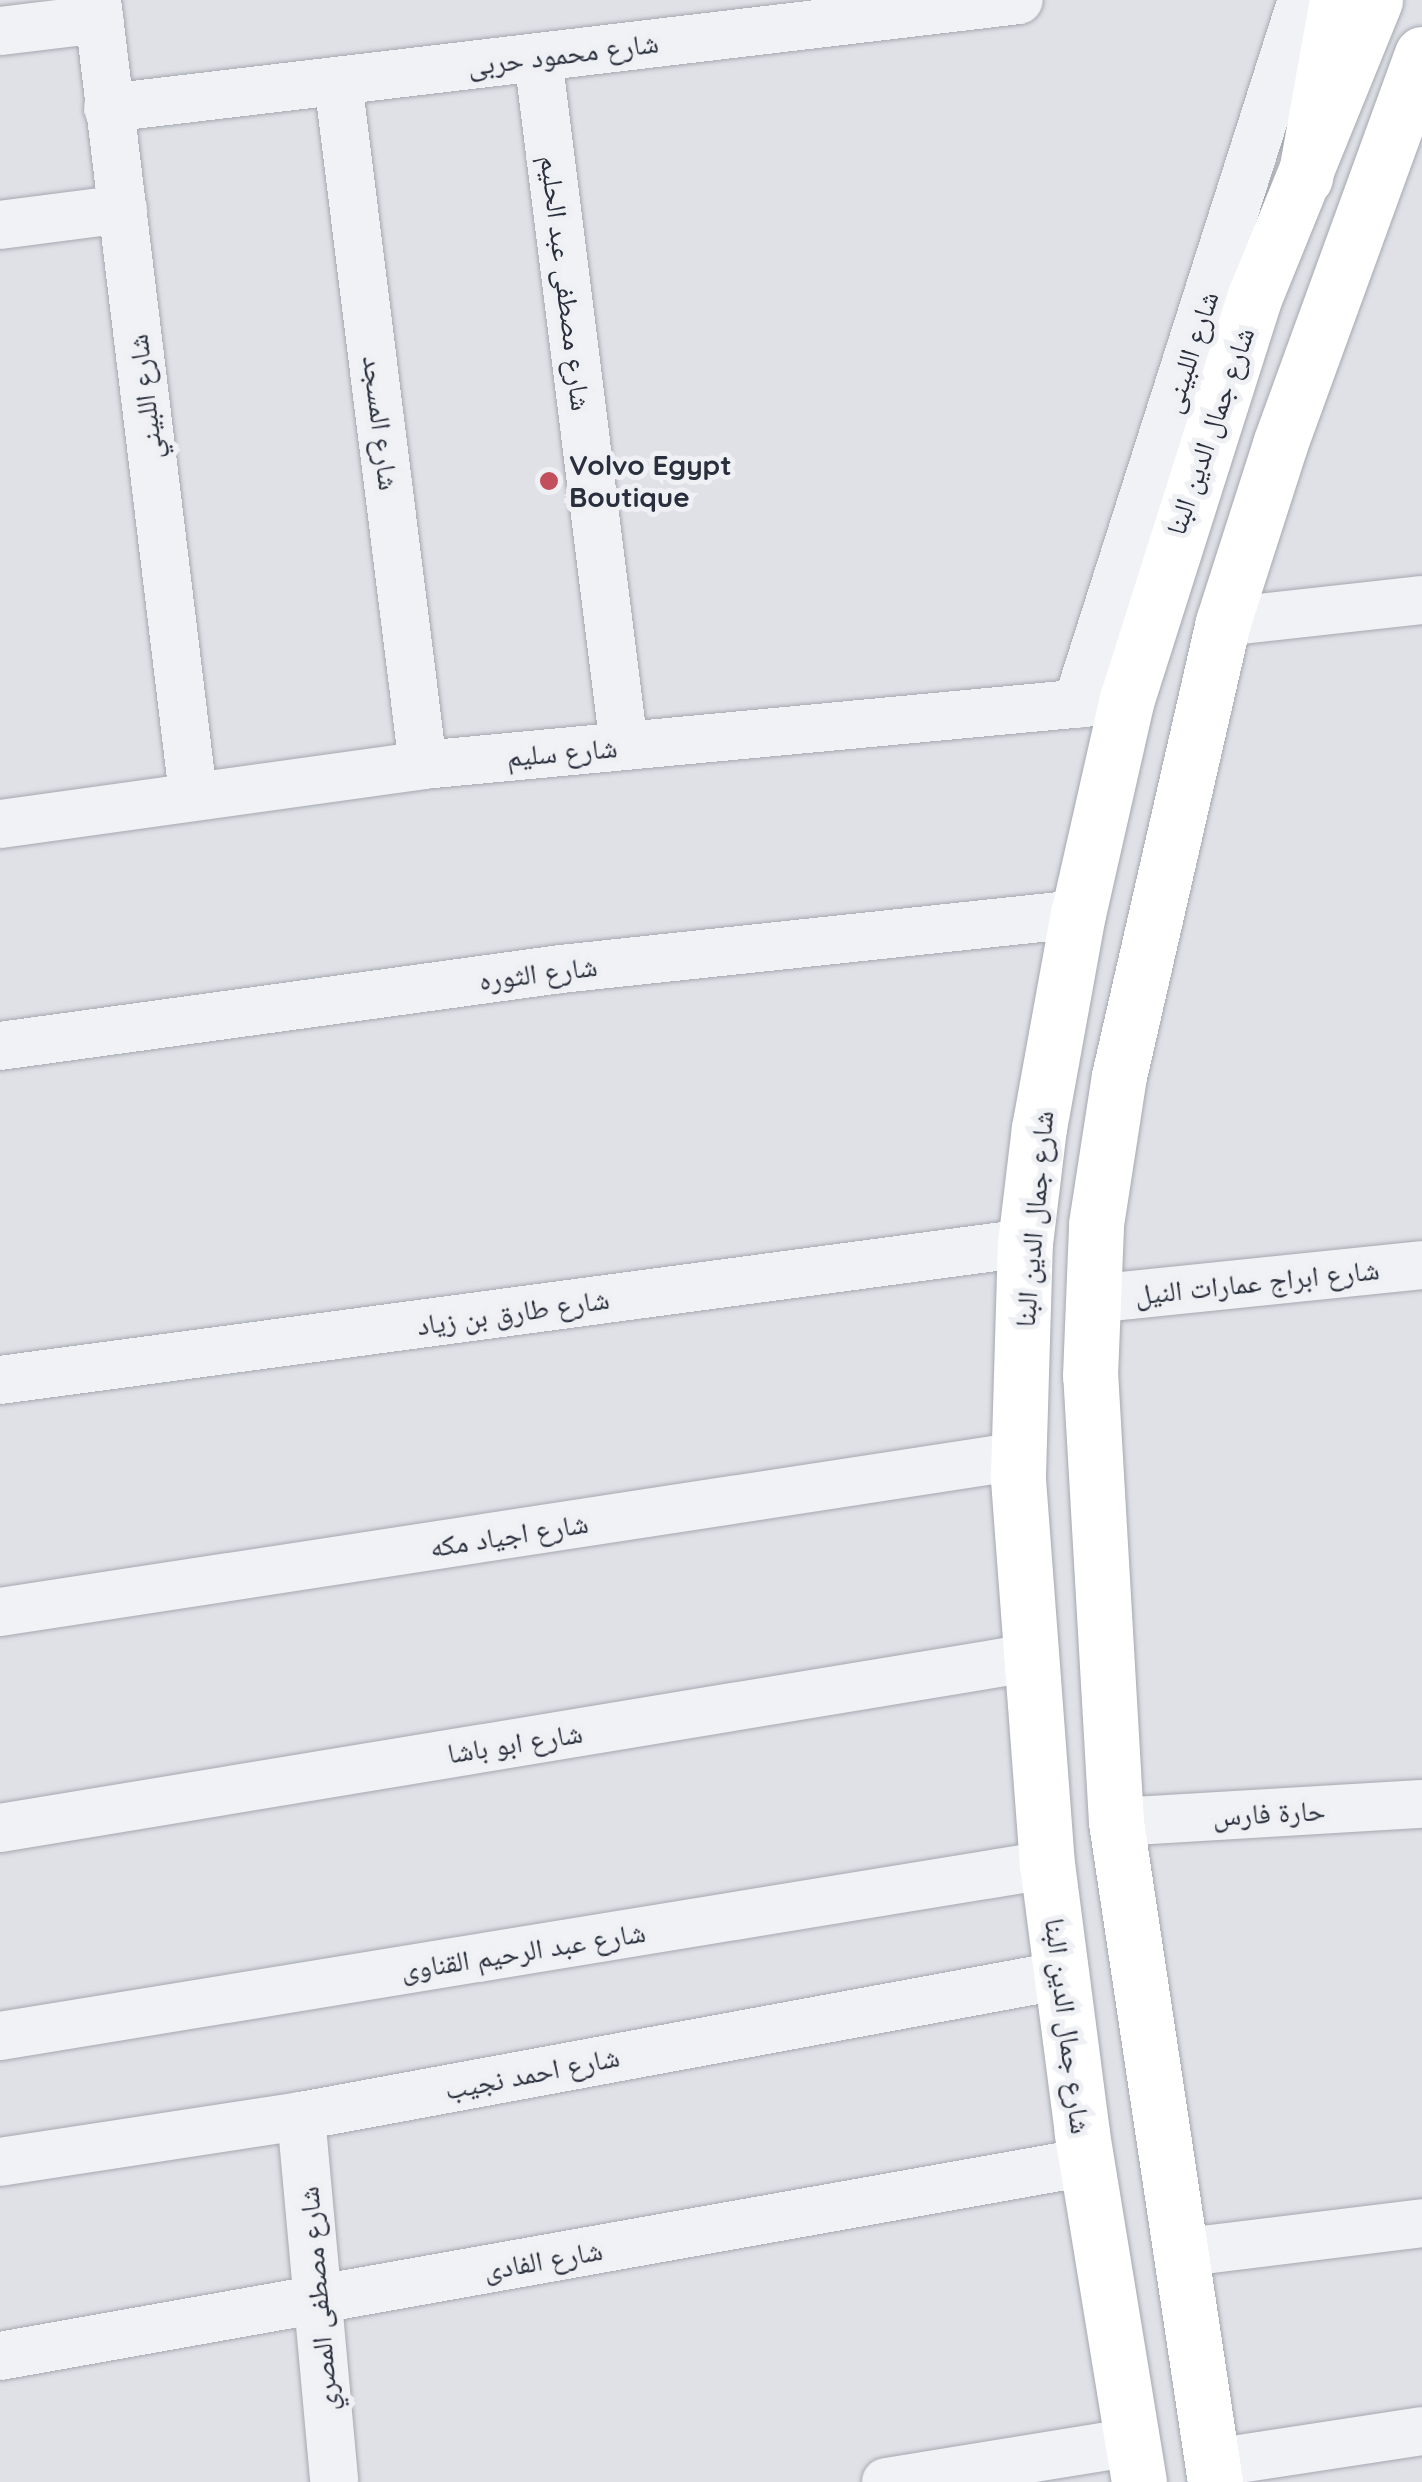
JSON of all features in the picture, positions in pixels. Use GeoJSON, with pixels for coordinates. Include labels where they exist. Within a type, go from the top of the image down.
{"type":"FeatureCollection","features":[{"type":"Feature","properties":{"kind":"main road"},"geometry":{"type":"LineString","coordinates":[[1305,178],[1337,0]]}},
{"type":"Feature","properties":{"kind":"main road","name":"شارع جمال الدين البنا"},"geometry":{"type":"LineString","coordinates":[[1136,2462],[1087,2162],[1046,1865],[1018,1456],[1026,1244],[1039,1128],[1078,914],[1102,701],[1196,469],[1256,296],[1375,0]]}},
{"type":"Feature","properties":{"kind":"main road"},"geometry":{"type":"LineString","coordinates":[[1214,2472],[1116,1822],[1092,1432],[1096,1224],[1119,1076],[1223,622],[1280,444],[1422,54]]}},
{"type":"Feature","properties":{"kind":"street","name":"شارع محمود حربى"},"geometry":{"type":"LineString","coordinates":[[108,108],[1019,0]]}},
{"type":"Feature","properties":{"kind":"street","name":"شارع اللبينى"},"geometry":{"type":"LineString","coordinates":[[1102,701],[1302,0]]}},
{"type":"Feature","properties":{"kind":"street"},"geometry":{"type":"LineString","coordinates":[[0,31],[98,9]]}},
{"type":"Feature","properties":{"kind":"street","name":"شارع اللبيني"},"geometry":{"type":"LineString","coordinates":[[98,9],[194,795]]}},
{"type":"Feature","properties":{"kind":"street","name":"شارع مصطفى عبد الحليم"},"geometry":{"type":"LineString","coordinates":[[538,57],[624,746]]}},
{"type":"Feature","properties":{"kind":"street","name":"شارع المسجد"},"geometry":{"type":"LineString","coordinates":[[338,81],[423,765]]}},
{"type":"Feature","properties":{"kind":"street"},"geometry":{"type":"LineString","coordinates":[[0,225],[123,209]]}},
{"type":"Feature","properties":{"kind":"street"},"geometry":{"type":"LineString","coordinates":[[1223,622],[1422,600]]}},
{"type":"Feature","properties":{"kind":"street","name":"شارع سليم"},"geometry":{"type":"LineString","coordinates":[[0,824],[423,765],[1102,701]]}},
{"type":"Feature","properties":{"kind":"street","name":"شارع الثوره"},"geometry":{"type":"LineString","coordinates":[[0,1046],[561,969],[1078,914]]}},
{"type":"Feature","properties":{"kind":"street","name":"شارع طارق بن زياد"},"geometry":{"type":"LineString","coordinates":[[0,1380],[1026,1244]]}},
{"type":"Feature","properties":{"kind":"street","name":"شارع ابراج عمارات النيل"},"geometry":{"type":"LineString","coordinates":[[1093,1300],[1422,1265]]}},
{"type":"Feature","properties":{"kind":"street","name":"شارع اجياد مكه"},"geometry":{"type":"LineString","coordinates":[[0,1612],[1018,1456]]}},
{"type":"Feature","properties":{"kind":"street","name":"شارع ابو باشا"},"geometry":{"type":"LineString","coordinates":[[0,1828],[1029,1658]]}},
{"type":"Feature","properties":{"kind":"street","name":"حارة فارس"},"geometry":{"type":"LineString","coordinates":[[1116,1822],[1422,1804]]}},
{"type":"Feature","properties":{"kind":"street","name":"شارع عبد الرحيم القناوى"},"geometry":{"type":"LineString","coordinates":[[0,2036],[1046,1865]]}},
{"type":"Feature","properties":{"kind":"street","name":"شارع احمد نجيب"},"geometry":{"type":"LineString","coordinates":[[0,2162],[302,2116],[1064,1975]]}},
{"type":"Feature","properties":{"kind":"street","name":"شارع مصطفى المصري"},"geometry":{"type":"LineString","coordinates":[[302,2116],[334,2482]]}},
{"type":"Feature","properties":{"kind":"street","name":"شارع الفادى"},"geometry":{"type":"LineString","coordinates":[[0,2356],[1087,2162]]}},
{"type":"Feature","properties":{"kind":"street"},"geometry":{"type":"LineString","coordinates":[[1179,2253],[1422,2223]]}},
{"type":"Feature","properties":{"kind":"street"},"geometry":{"type":"LineString","coordinates":[[1214,2472],[1422,2431]]}},
{"type":"Feature","properties":{"kind":"street"},"geometry":{"type":"LineString","coordinates":[[886,2482],[1136,2462]]}},
{"type":"Feature","properties":{"kind":"place","name":"Volvo Egypt Boutique"},"geometry":{"type":"Point","coordinates":[549,481]}}]}
